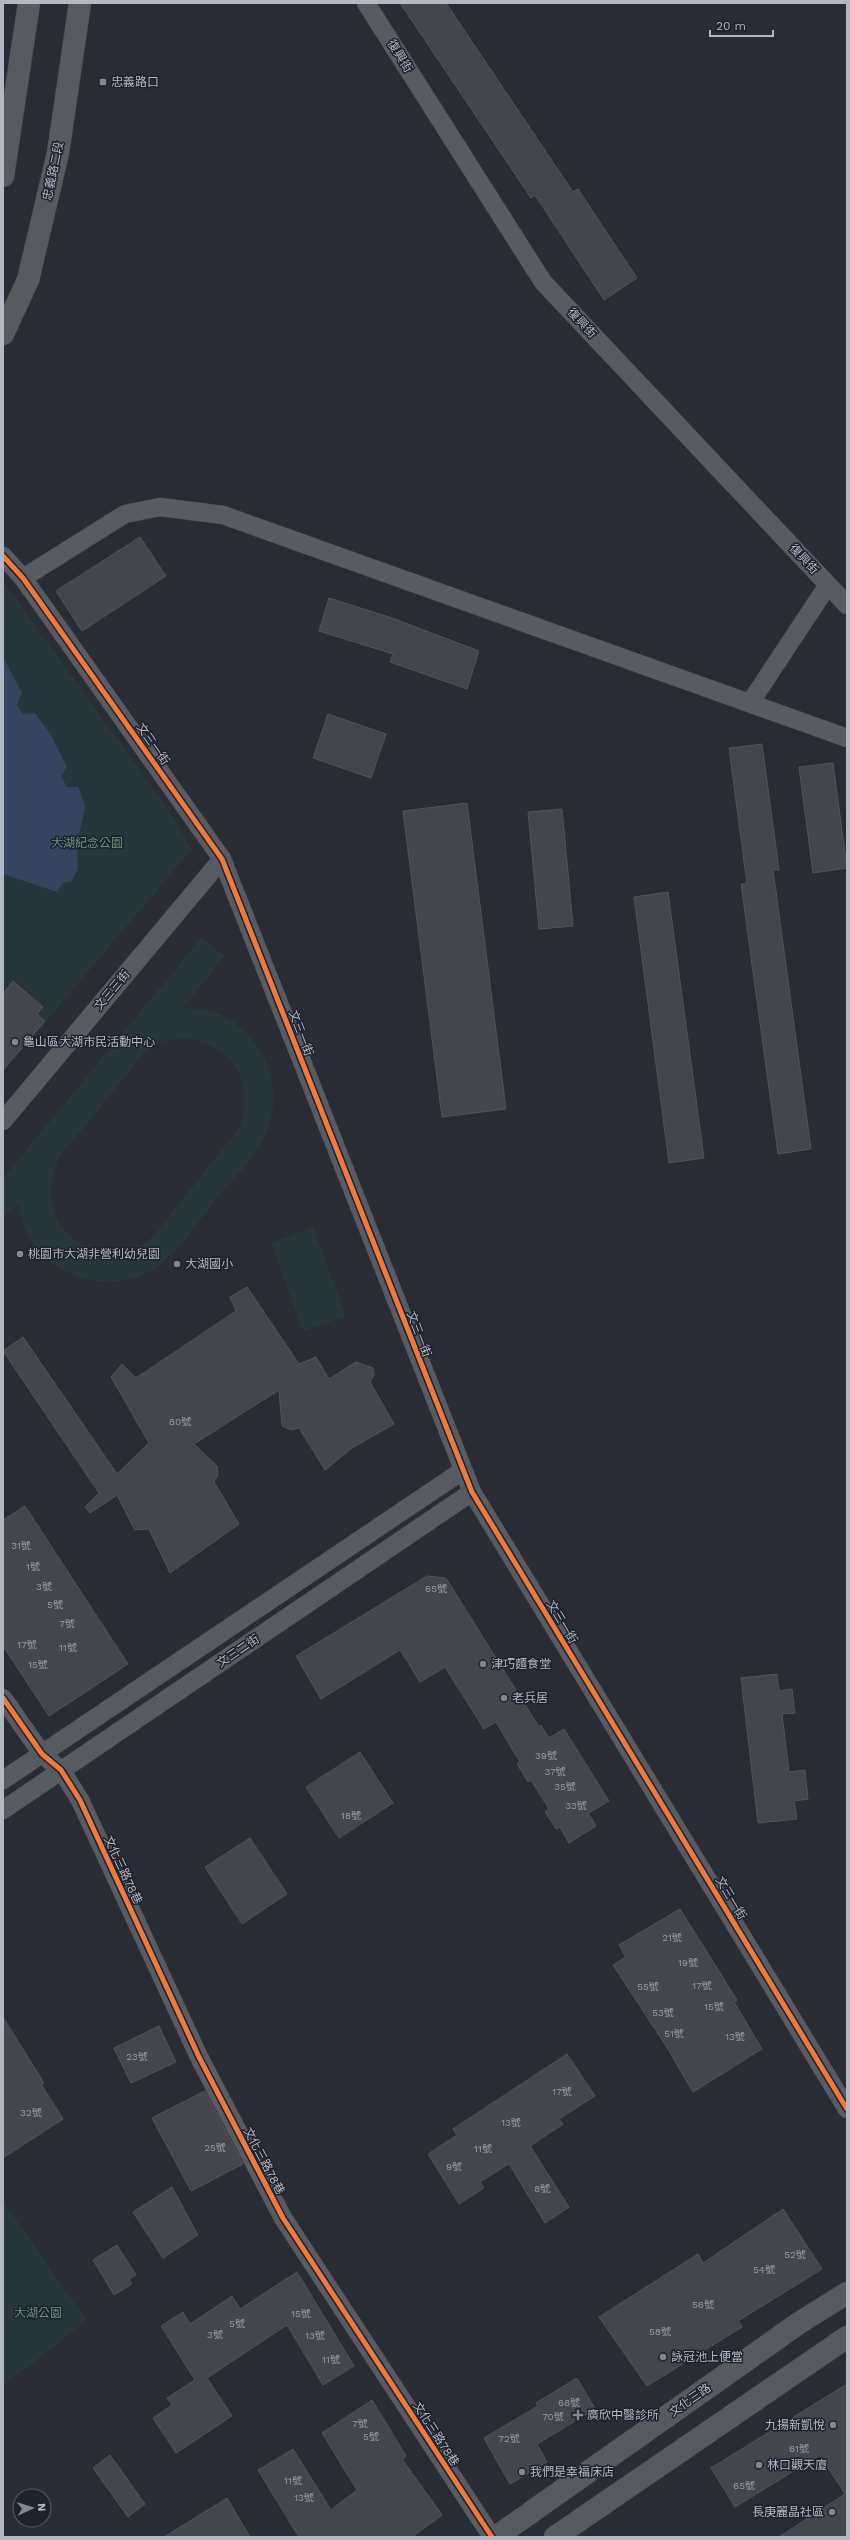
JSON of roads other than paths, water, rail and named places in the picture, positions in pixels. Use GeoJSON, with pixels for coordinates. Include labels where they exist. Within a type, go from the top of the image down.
{"type":"FeatureCollection","features":[{"type":"Feature","properties":{"kind":"street"},"geometry":{"type":"LineString","coordinates":[[3,176],[30,3]]}},
{"type":"Feature","properties":{"kind":"street","name":"忠義路二段"},"geometry":{"type":"LineString","coordinates":[[3,334],[28,280],[58,153],[80,3]]}},
{"type":"Feature","properties":{"kind":"street","name":"復興街"},"geometry":{"type":"LineString","coordinates":[[366,3],[543,282],[847,605]]}},
{"type":"Feature","properties":{"kind":"street"},"geometry":{"type":"LineString","coordinates":[[23,578],[125,514],[160,507],[223,515],[847,738]]}},
{"type":"Feature","properties":{"kind":"street","name":"文三一街"},"geometry":{"type":"LineString","coordinates":[[3,556],[23,578],[222,859],[462,1471],[472,1492],[847,2109]]}},
{"type":"Feature","properties":{"kind":"street"},"geometry":{"type":"LineString","coordinates":[[750,703],[828,585]]}},
{"type":"Feature","properties":{"kind":"street","name":"文三三街"},"geometry":{"type":"LineString","coordinates":[[3,1121],[222,859]]}},
{"type":"Feature","properties":{"kind":"street","name":"文三二街"},"geometry":{"type":"LineString","coordinates":[[3,1780],[462,1471]]}},
{"type":"Feature","properties":{"kind":"street","name":"文三二街"},"geometry":{"type":"LineString","coordinates":[[3,1810],[472,1492]]}},
{"type":"Feature","properties":{"kind":"street","name":"文化三路78巷"},"geometry":{"type":"LineString","coordinates":[[3,1698],[42,1754],[61,1770],[80,1800],[199,2057],[283,2218],[492,2537]]}},
{"type":"Feature","properties":{"kind":"street","name":"文化三路"},"geometry":{"type":"LineString","coordinates":[[496,2537],[793,2327],[847,2293]]}},
{"type":"Feature","properties":{"kind":"street"},"geometry":{"type":"LineString","coordinates":[[556,2537],[847,2337]]}},
{"type":"Feature","properties":{"kind":"water"},"geometry":{"type":"Polygon","coordinates":[[[3,657],[22,693],[17,705],[23,714],[35,713],[51,735],[67,767],[61,776],[67,787],[78,787],[85,804],[77,844],[78,869],[71,881],[62,884],[57,892],[3,874],[3,657]]]}},
{"type":"Feature","properties":{"kind":"place","name":"忠義路口"},"geometry":{"type":"Point","coordinates":[103,82]}},
{"type":"Feature","properties":{"kind":"place","name":"龜山區大湖市民活動中心"},"geometry":{"type":"Point","coordinates":[15,1042]}},
{"type":"Feature","properties":{"kind":"place","name":"桃園市大湖非營利幼兒園"},"geometry":{"type":"Point","coordinates":[20,1254]}},
{"type":"Feature","properties":{"kind":"place","name":"大湖國小"},"geometry":{"type":"Point","coordinates":[177,1264]}},
{"type":"Feature","properties":{"kind":"place","name":"津巧麵食堂"},"geometry":{"type":"Point","coordinates":[483,1664]}},
{"type":"Feature","properties":{"kind":"place","name":"老兵居"},"geometry":{"type":"Point","coordinates":[504,1698]}},
{"type":"Feature","properties":{"kind":"place","name":"詠冠池上便當"},"geometry":{"type":"Point","coordinates":[663,2357]}},
{"type":"Feature","properties":{"kind":"place","name":"廣欣中醫診所"},"geometry":{"type":"Point","coordinates":[578,2415]}},
{"type":"Feature","properties":{"kind":"place","name":"九揚新凱悅"},"geometry":{"type":"Point","coordinates":[833,2425]}},
{"type":"Feature","properties":{"kind":"place","name":"林口觀天廈"},"geometry":{"type":"Point","coordinates":[759,2465]}},
{"type":"Feature","properties":{"kind":"place","name":"我們是幸福床店"},"geometry":{"type":"Point","coordinates":[522,2472]}},
{"type":"Feature","properties":{"kind":"place","name":"長庚麗晶社區"},"geometry":{"type":"Point","coordinates":[832,2512]}},
{"type":"Feature","properties":{"kind":"park label","name":"大湖紀念公園"},"geometry":{"type":"Point","coordinates":[87,843]}},
{"type":"Feature","properties":{"kind":"park label","name":"大湖公園"},"geometry":{"type":"Point","coordinates":[38,2313]}}]}
